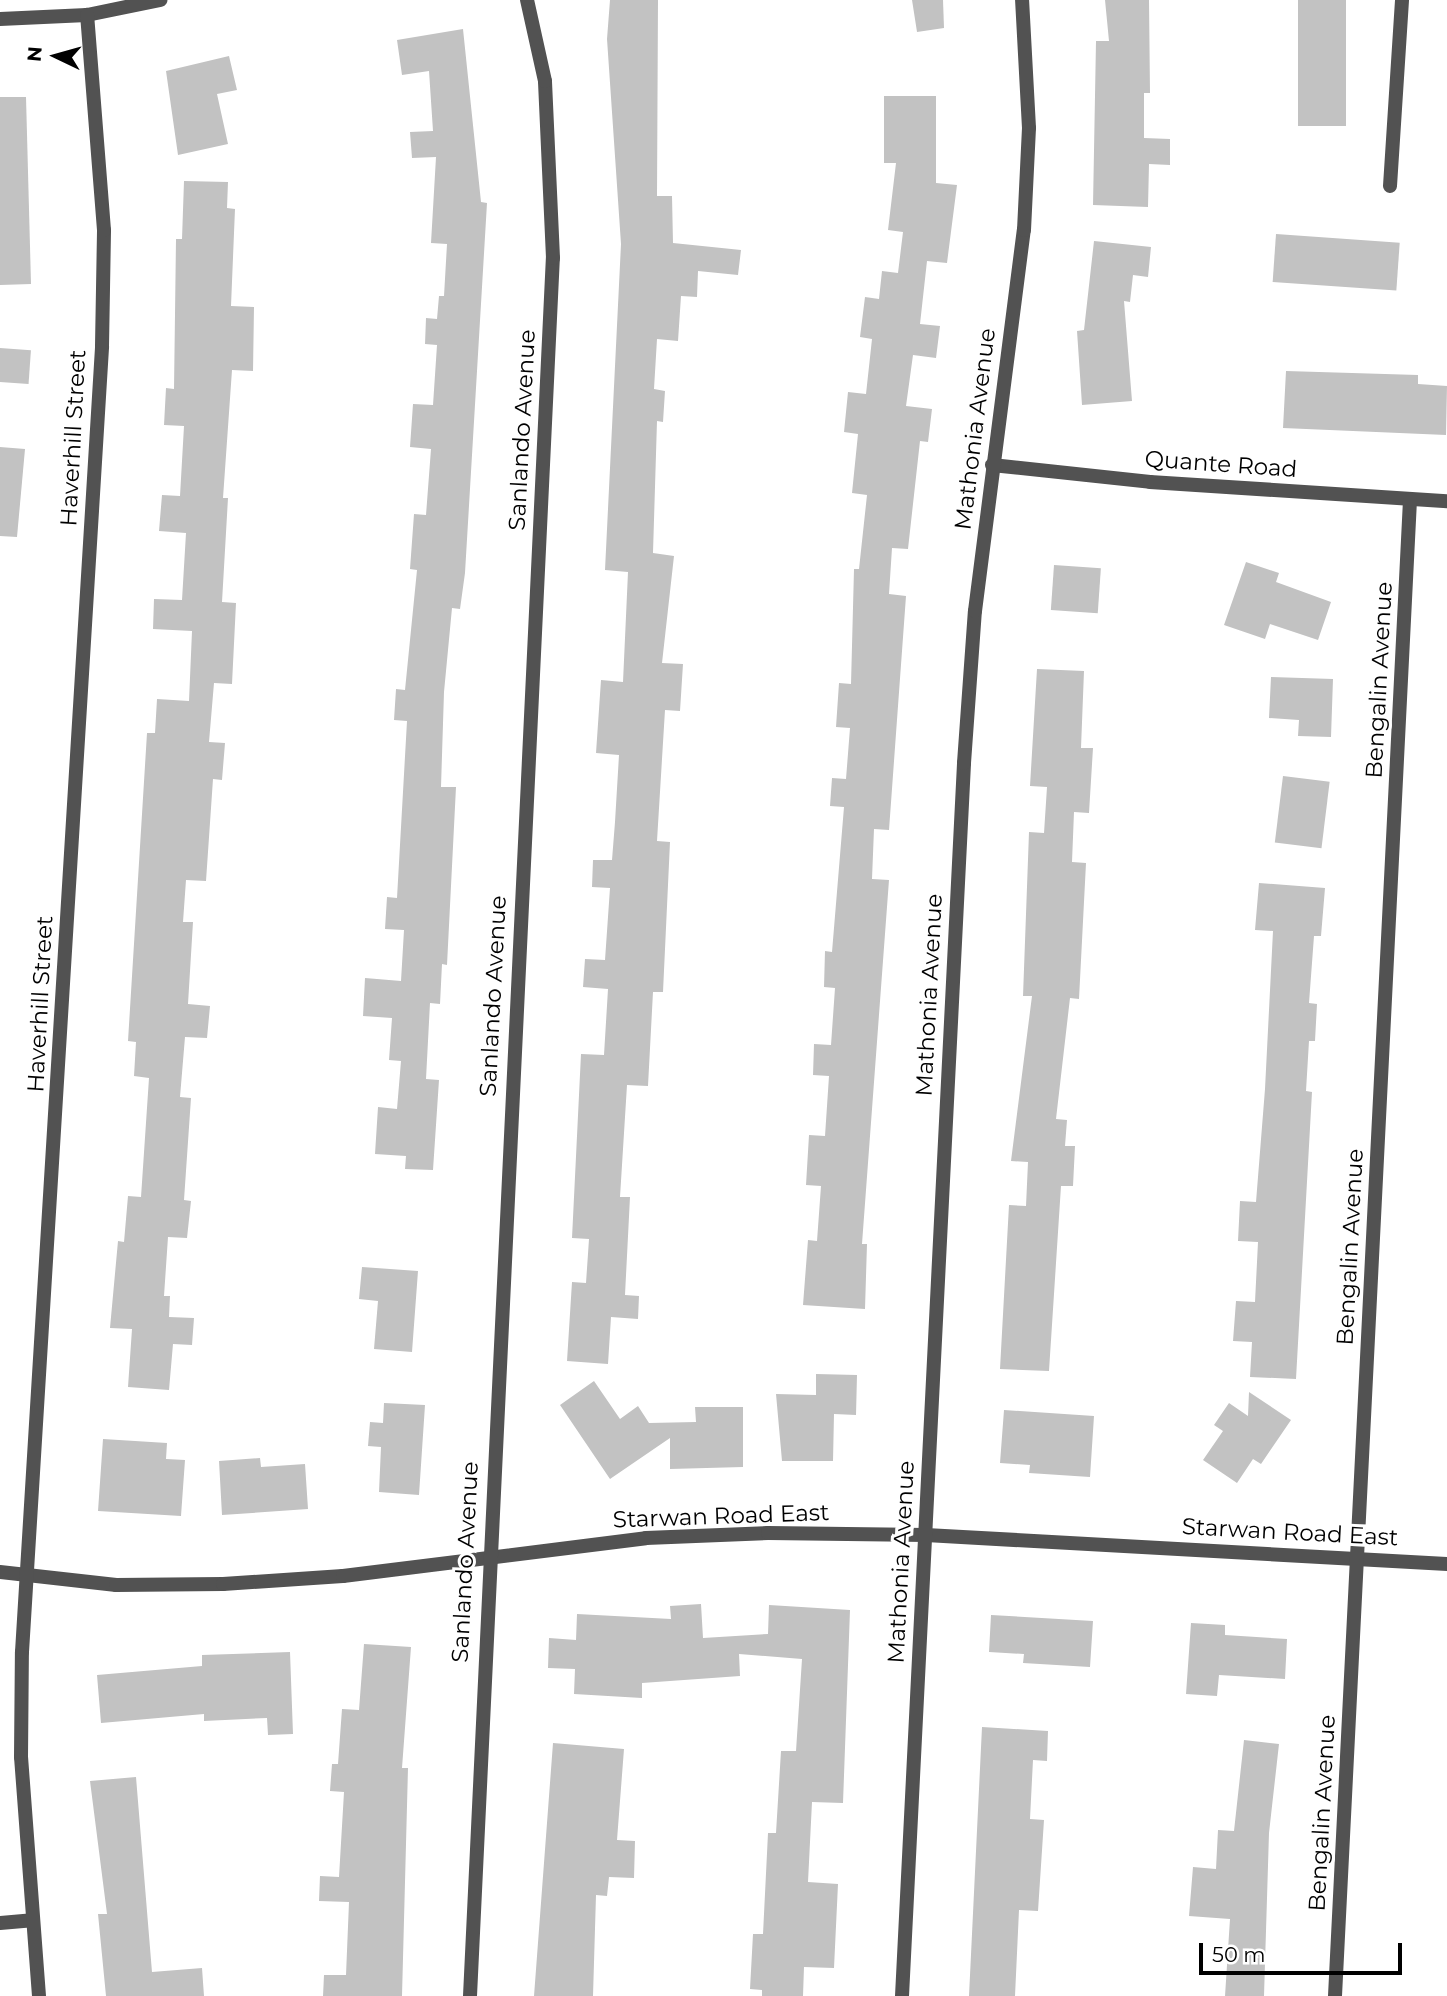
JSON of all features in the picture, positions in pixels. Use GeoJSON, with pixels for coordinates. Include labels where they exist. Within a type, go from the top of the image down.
{"type":"FeatureCollection","features":[{"type":"Feature","properties":{"kind":"street"},"geometry":{"type":"LineString","coordinates":[[0,19],[87,15],[160,0]]}},
{"type":"Feature","properties":{"kind":"street","name":"Sanlando Avenue"},"geometry":{"type":"LineString","coordinates":[[470,1996],[488,1557],[553,258],[545,81],[527,0]]}},
{"type":"Feature","properties":{"kind":"street","name":"Mathonia Avenue"},"geometry":{"type":"LineString","coordinates":[[902,1996],[964,763],[992,465],[1024,230],[1029,128],[1022,0]]}},
{"type":"Feature","properties":{"kind":"street"},"geometry":{"type":"LineString","coordinates":[[1390,186],[1402,0]]}},
{"type":"Feature","properties":{"kind":"street","name":"Haverhill Street"},"geometry":{"type":"LineString","coordinates":[[39,1996],[21,1757],[28,1574],[102,346],[104,230],[87,15]]}},
{"type":"Feature","properties":{"kind":"street","name":"Quante Road"},"geometry":{"type":"LineString","coordinates":[[992,465],[1150,482],[1447,501]]}},
{"type":"Feature","properties":{"kind":"street","name":"Bengalin Avenue"},"geometry":{"type":"LineString","coordinates":[[1335,1996],[1410,499]]}},
{"type":"Feature","properties":{"kind":"street","name":"Starwan Road East"},"geometry":{"type":"LineString","coordinates":[[0,1572],[116,1585],[223,1584],[343,1576],[646,1538],[926,1535],[1447,1564]]}},
{"type":"Feature","properties":{"kind":"street"},"geometry":{"type":"LineString","coordinates":[[0,1923],[32,1920]]}},
{"type":"Feature","properties":{"kind":"building"},"geometry":{"type":"Polygon","coordinates":[[[610,0],[658,0],[657,196],[672,196],[673,243],[741,250],[738,275],[698,271],[697,297],[681,296],[678,341],[657,339],[654,389],[665,391],[663,422],[657,421],[653,553],[674,556],[662,663],[683,664],[680,711],[665,710],[657,841],[670,842],[663,992],[653,992],[648,1086],[627,1085],[620,1197],[630,1197],[625,1295],[639,1296],[638,1319],[611,1317],[608,1364],[567,1361],[572,1282],[586,1283],[589,1239],[572,1238],[581,1054],[604,1055],[608,989],[583,987],[585,959],[605,960],[610,888],[592,887],[593,860],[612,860],[619,755],[596,753],[601,680],[623,682],[628,572],[605,570],[621,244],[607,39],[610,0]]]}},
{"type":"Feature","properties":{"kind":"building"},"geometry":{"type":"Polygon","coordinates":[[[912,0],[943,0],[944,28],[917,32],[912,0]]]}},
{"type":"Feature","properties":{"kind":"building"},"geometry":{"type":"Polygon","coordinates":[[[1105,0],[1149,0],[1150,93],[1144,93],[1144,138],[1170,139],[1170,165],[1149,164],[1148,207],[1093,205],[1096,41],[1109,41],[1105,0]]]}},
{"type":"Feature","properties":{"kind":"building"},"geometry":{"type":"Polygon","coordinates":[[[1298,0],[1346,0],[1346,126],[1298,126],[1298,0]]]}},
{"type":"Feature","properties":{"kind":"building"},"geometry":{"type":"Polygon","coordinates":[[[463,29],[481,202],[487,203],[465,573],[460,609],[452,608],[444,692],[441,787],[456,787],[447,965],[442,964],[440,1004],[430,1003],[426,1079],[439,1080],[433,1170],[405,1169],[406,1156],[375,1154],[378,1107],[397,1109],[401,1061],[389,1060],[392,1018],[363,1016],[365,978],[401,981],[404,930],[385,929],[387,897],[397,898],[407,721],[394,720],[396,689],[405,690],[417,570],[410,569],[414,514],[426,515],[431,449],[410,447],[413,404],[433,405],[437,345],[425,344],[426,318],[437,319],[439,296],[444,296],[447,244],[431,243],[436,157],[412,158],[410,132],[433,131],[429,71],[402,75],[397,40],[463,29]]]}},
{"type":"Feature","properties":{"kind":"building"},"geometry":{"type":"Polygon","coordinates":[[[229,56],[237,90],[217,94],[228,144],[178,155],[166,71],[229,56]]]}},
{"type":"Feature","properties":{"kind":"building"},"geometry":{"type":"Polygon","coordinates":[[[884,96],[936,96],[936,183],[957,185],[947,263],[927,261],[920,324],[940,326],[936,358],[913,355],[906,406],[932,409],[928,442],[920,441],[908,549],[892,548],[889,594],[906,596],[889,830],[874,829],[872,879],[889,880],[862,1244],[867,1244],[865,1309],[803,1305],[808,1240],[817,1241],[821,1186],[806,1185],[809,1135],[825,1136],[829,1076],[813,1075],[814,1044],[831,1045],[835,988],[824,987],[825,951],[832,952],[844,807],[830,806],[832,778],[846,779],[850,728],[836,727],[839,683],[851,684],[854,569],[859,569],[867,495],[852,493],[858,434],[844,432],[848,392],[866,394],[872,339],[860,337],[865,297],[879,299],[882,271],[898,273],[903,232],[888,230],[896,163],[884,163],[884,96]]]}},
{"type":"Feature","properties":{"kind":"building"},"geometry":{"type":"Polygon","coordinates":[[[0,97],[26,97],[31,284],[0,285],[0,97]]]}},
{"type":"Feature","properties":{"kind":"building"},"geometry":{"type":"Polygon","coordinates":[[[184,181],[228,182],[227,208],[235,209],[231,306],[254,307],[253,371],[232,370],[223,498],[228,498],[222,602],[236,603],[232,684],[214,683],[209,742],[225,743],[222,780],[213,779],[206,881],[186,880],[183,922],[193,922],[188,1004],[210,1006],[207,1038],[185,1037],[180,1097],[191,1098],[184,1200],[191,1201],[187,1238],[168,1237],[164,1296],[170,1296],[169,1317],[194,1318],[192,1345],[173,1344],[169,1390],[128,1387],[132,1329],[110,1328],[118,1241],[124,1242],[128,1196],[141,1197],[149,1078],[134,1076],[136,1042],[128,1041],[147,733],[155,733],[157,699],[189,701],[192,631],[153,629],[154,599],[182,600],[186,533],[159,531],[162,495],[180,496],[184,426],[164,425],[166,388],[174,389],[176,239],[182,239],[184,181]]]}},
{"type":"Feature","properties":{"kind":"building"},"geometry":{"type":"Polygon","coordinates":[[[1276,234],[1400,243],[1396,291],[1273,282],[1276,234]]]}},
{"type":"Feature","properties":{"kind":"building"},"geometry":{"type":"Polygon","coordinates":[[[1094,241],[1151,247],[1148,277],[1133,275],[1130,302],[1124,301],[1132,401],[1082,405],[1077,331],[1084,330],[1094,241]]]}},
{"type":"Feature","properties":{"kind":"building"},"geometry":{"type":"Polygon","coordinates":[[[0,348],[31,350],[29,384],[0,382],[0,348]]]}},
{"type":"Feature","properties":{"kind":"building"},"geometry":{"type":"Polygon","coordinates":[[[1286,371],[1418,375],[1418,384],[1447,386],[1446,435],[1283,428],[1286,371]]]}},
{"type":"Feature","properties":{"kind":"building"},"geometry":{"type":"Polygon","coordinates":[[[0,447],[25,449],[17,537],[0,536],[0,447]]]}},
{"type":"Feature","properties":{"kind":"building"},"geometry":{"type":"Polygon","coordinates":[[[1246,562],[1279,573],[1276,582],[1331,602],[1318,640],[1270,624],[1265,639],[1224,625],[1246,562]]]}},
{"type":"Feature","properties":{"kind":"building"},"geometry":{"type":"Polygon","coordinates":[[[1054,565],[1101,568],[1098,613],[1051,610],[1054,565]]]}},
{"type":"Feature","properties":{"kind":"building"},"geometry":{"type":"Polygon","coordinates":[[[1037,669],[1084,671],[1081,748],[1093,748],[1089,813],[1074,812],[1072,862],[1086,863],[1079,999],[1070,998],[1056,1119],[1067,1120],[1065,1146],[1075,1146],[1073,1186],[1061,1186],[1049,1371],[1000,1369],[1009,1205],[1026,1206],[1028,1162],[1011,1161],[1032,996],[1023,996],[1029,832],[1044,833],[1047,787],[1030,786],[1037,669]]]}},
{"type":"Feature","properties":{"kind":"building"},"geometry":{"type":"Polygon","coordinates":[[[1271,677],[1333,679],[1331,737],[1298,736],[1299,720],[1269,718],[1271,677]]]}},
{"type":"Feature","properties":{"kind":"building"},"geometry":{"type":"Polygon","coordinates":[[[1283,776],[1330,782],[1321,848],[1275,843],[1283,776]]]}},
{"type":"Feature","properties":{"kind":"building"},"geometry":{"type":"Polygon","coordinates":[[[1259,883],[1325,888],[1321,936],[1314,936],[1309,1003],[1317,1004],[1315,1041],[1309,1041],[1306,1091],[1312,1092],[1296,1379],[1250,1377],[1252,1342],[1233,1341],[1236,1301],[1255,1302],[1258,1242],[1238,1241],[1240,1201],[1256,1202],[1265,1089],[1273,931],[1255,930],[1259,883]]]}},
{"type":"Feature","properties":{"kind":"building"},"geometry":{"type":"Polygon","coordinates":[[[362,1267],[418,1271],[412,1352],[374,1349],[378,1301],[359,1299],[362,1267]]]}},
{"type":"Feature","properties":{"kind":"building"},"geometry":{"type":"Polygon","coordinates":[[[816,1374],[857,1375],[856,1415],[834,1414],[833,1461],[782,1461],[776,1394],[816,1395],[816,1374]]]}},
{"type":"Feature","properties":{"kind":"building"},"geometry":{"type":"Polygon","coordinates":[[[594,1381],[620,1419],[638,1406],[649,1423],[696,1422],[695,1407],[743,1407],[743,1467],[670,1469],[670,1438],[610,1479],[560,1405],[594,1381]]]}},
{"type":"Feature","properties":{"kind":"building"},"geometry":{"type":"Polygon","coordinates":[[[1249,1392],[1291,1420],[1261,1464],[1253,1459],[1237,1483],[1203,1460],[1223,1431],[1214,1425],[1229,1403],[1248,1416],[1249,1392]]]}},
{"type":"Feature","properties":{"kind":"building"},"geometry":{"type":"Polygon","coordinates":[[[384,1403],[425,1405],[419,1495],[379,1492],[381,1447],[368,1446],[370,1422],[383,1423],[384,1403]]]}},
{"type":"Feature","properties":{"kind":"building"},"geometry":{"type":"Polygon","coordinates":[[[1004,1410],[1094,1416],[1090,1477],[1029,1473],[1030,1465],[1000,1463],[1004,1410]]]}},
{"type":"Feature","properties":{"kind":"building"},"geometry":{"type":"Polygon","coordinates":[[[103,1439],[167,1443],[166,1459],[185,1460],[181,1516],[98,1511],[103,1439]]]}},
{"type":"Feature","properties":{"kind":"building"},"geometry":{"type":"Polygon","coordinates":[[[260,1458],[261,1467],[305,1464],[308,1509],[222,1515],[219,1461],[260,1458]]]}},
{"type":"Feature","properties":{"kind":"building"},"geometry":{"type":"Polygon","coordinates":[[[701,1604],[703,1638],[768,1634],[769,1605],[850,1610],[843,1803],[812,1802],[808,1882],[838,1884],[834,1968],[804,1967],[803,1996],[762,1996],[762,1990],[750,1989],[753,1934],[763,1934],[768,1833],[776,1833],[781,1751],[796,1751],[802,1659],[739,1654],[740,1676],[642,1683],[642,1698],[574,1694],[575,1669],[548,1668],[549,1638],[576,1640],[577,1614],[671,1619],[670,1606],[701,1604]]]}},
{"type":"Feature","properties":{"kind":"building"},"geometry":{"type":"Polygon","coordinates":[[[991,1615],[1093,1621],[1090,1667],[1023,1663],[1024,1654],[989,1652],[991,1615]]]}},
{"type":"Feature","properties":{"kind":"building"},"geometry":{"type":"Polygon","coordinates":[[[1191,1623],[1225,1625],[1225,1635],[1287,1639],[1285,1679],[1219,1675],[1217,1696],[1186,1694],[1191,1623]]]}},
{"type":"Feature","properties":{"kind":"building"},"geometry":{"type":"Polygon","coordinates":[[[364,1644],[411,1647],[402,1768],[408,1768],[402,1996],[323,1996],[324,1975],[346,1975],[349,1902],[319,1901],[320,1876],[339,1877],[344,1792],[330,1791],[332,1764],[338,1764],[342,1709],[359,1710],[364,1644]]]}},
{"type":"Feature","properties":{"kind":"building"},"geometry":{"type":"Polygon","coordinates":[[[290,1652],[293,1734],[268,1735],[267,1718],[204,1721],[204,1714],[101,1723],[97,1675],[202,1666],[202,1655],[290,1652]]]}},
{"type":"Feature","properties":{"kind":"building"},"geometry":{"type":"Polygon","coordinates":[[[982,1727],[1048,1731],[1047,1761],[1033,1760],[1030,1819],[1044,1820],[1038,1911],[1019,1910],[1015,1996],[969,1996],[982,1727]]]}},
{"type":"Feature","properties":{"kind":"building"},"geometry":{"type":"Polygon","coordinates":[[[1244,1740],[1279,1744],[1269,1833],[1264,1996],[1225,1996],[1230,1919],[1189,1916],[1193,1867],[1216,1869],[1218,1830],[1234,1831],[1244,1740]]]}},
{"type":"Feature","properties":{"kind":"building"},"geometry":{"type":"Polygon","coordinates":[[[553,1743],[624,1749],[617,1840],[635,1841],[634,1878],[609,1877],[607,1896],[596,1895],[593,1996],[534,1996],[553,1743]]]}},
{"type":"Feature","properties":{"kind":"building"},"geometry":{"type":"Polygon","coordinates":[[[136,1777],[152,1972],[202,1968],[204,1996],[106,1996],[98,1914],[107,1914],[90,1781],[136,1777]]]}}]}
